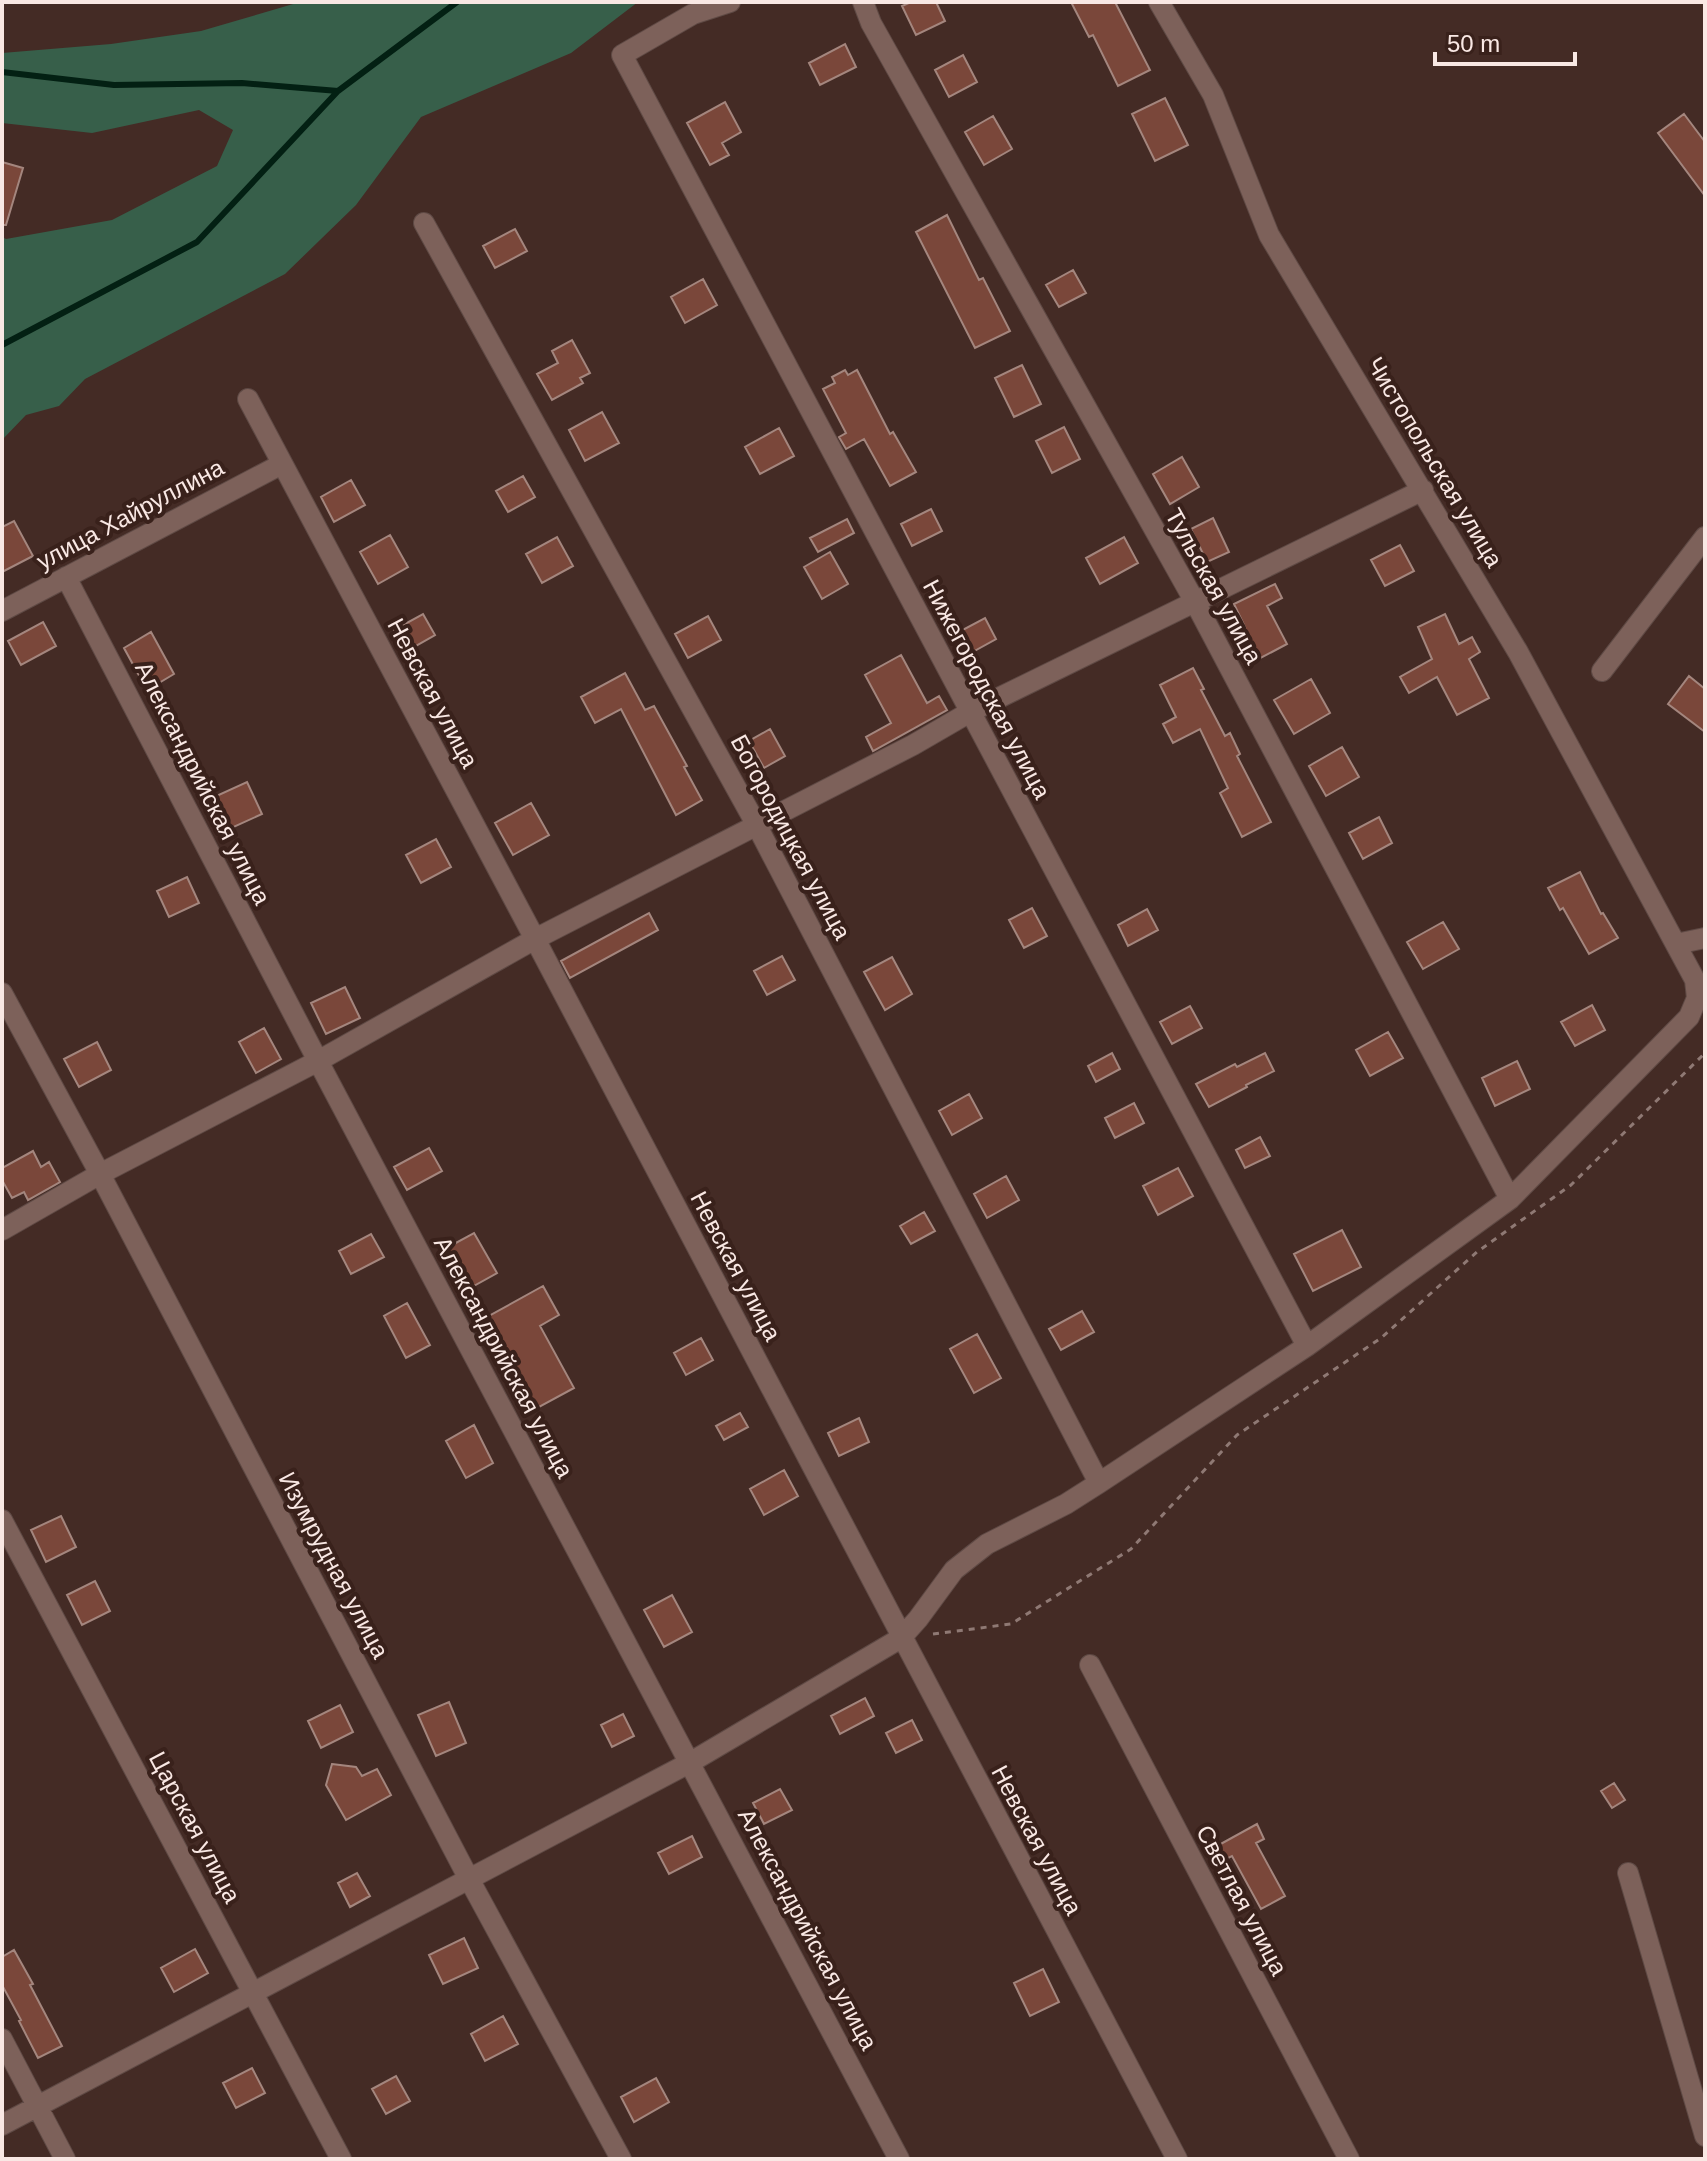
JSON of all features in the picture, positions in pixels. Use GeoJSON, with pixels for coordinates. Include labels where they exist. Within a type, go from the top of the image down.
{"type":"FeatureCollection","features":[{"type":"Feature","properties":{"kind":"street","name":"Нижегородская улица"},"geometry":{"type":"LineString","coordinates":[[730,2],[693,14],[622,55],[1307,1346]]}},
{"type":"Feature","properties":{"kind":"street","name":"Тульская улица"},"geometry":{"type":"LineString","coordinates":[[863,2],[871,23],[1195,602],[1510,1199]]}},
{"type":"Feature","properties":{"kind":"street","name":"Чистопольская улица"},"geometry":{"type":"LineString","coordinates":[[2,2125],[691,1762],[901,1638],[954,1570],[987,1544],[1066,1504],[1307,1346],[1510,1199],[1689,1017],[1697,998],[1695,980],[1518,652],[1269,235],[1213,95],[1159,2]]}},
{"type":"Feature","properties":{"kind":"street","name":"Богородицкая улица"},"geometry":{"type":"LineString","coordinates":[[424,223],[756,824],[1099,1483]]}},
{"type":"Feature","properties":{"kind":"street","name":"Невская улица"},"geometry":{"type":"LineString","coordinates":[[248,399],[1177,2159]]}},
{"type":"Feature","properties":{"kind":"street","name":"улица Хайруллина"},"geometry":{"type":"LineString","coordinates":[[2,611],[282,464]]}},
{"type":"Feature","properties":{"kind":"street"},"geometry":{"type":"LineString","coordinates":[[2,1230],[100,1174],[318,1061],[535,939],[913,745],[970,712],[1423,490]]}},
{"type":"Feature","properties":{"kind":"street"},"geometry":{"type":"LineString","coordinates":[[1602,671],[1705,537]]}},
{"type":"Feature","properties":{"kind":"street","name":"Александрийская улица"},"geometry":{"type":"LineString","coordinates":[[66,577],[318,1061],[899,2159]]}},
{"type":"Feature","properties":{"kind":"street"},"geometry":{"type":"LineString","coordinates":[[1676,944],[1705,938]]}},
{"type":"Feature","properties":{"kind":"street","name":"Изумрудная улица"},"geometry":{"type":"LineString","coordinates":[[2,993],[469,1879],[621,2159]]}},
{"type":"Feature","properties":{"kind":"street","name":"Царская улица"},"geometry":{"type":"LineString","coordinates":[[2,1520],[341,2159]]}},
{"type":"Feature","properties":{"kind":"street","name":"Светлая улица"},"geometry":{"type":"LineString","coordinates":[[1090,1665],[1349,2159]]}},
{"type":"Feature","properties":{"kind":"street"},"geometry":{"type":"LineString","coordinates":[[1628,1873],[1705,2136]]}},
{"type":"Feature","properties":{"kind":"street"},"geometry":{"type":"LineString","coordinates":[[2,2039],[65,2159]]}},
{"type":"Feature","properties":{"kind":"path"},"geometry":{"type":"LineString","coordinates":[[933,1634],[1011,1624],[1131,1549],[1237,1435],[1381,1338],[1477,1252],[1571,1185],[1705,1053]]}},
{"type":"Feature","properties":{"kind":"green space"},"geometry":{"type":"Polygon","coordinates":[[[300,2],[638,2],[571,53],[421,117],[356,205],[285,274],[85,379],[59,406],[26,415],[2,440],[2,237],[6,239],[112,220],[217,166],[233,130],[199,110],[92,133],[2,123],[2,53],[111,44],[201,31],[300,2]]]}},
{"type":"Feature","properties":{"kind":"building"},"geometry":{"type":"Polygon","coordinates":[[[911,2],[936,2],[945,21],[916,35],[902,6],[911,2]]]}},
{"type":"Feature","properties":{"kind":"building"},"geometry":{"type":"Polygon","coordinates":[[[1071,2],[1115,2],[1150,70],[1118,86],[1093,35],[1089,37],[1071,2]]]}},
{"type":"Feature","properties":{"kind":"building"},"geometry":{"type":"Polygon","coordinates":[[[845,44],[856,67],[820,85],[809,63],[845,44]]]}},
{"type":"Feature","properties":{"kind":"building"},"geometry":{"type":"Polygon","coordinates":[[[963,55],[977,82],[949,97],[935,70],[963,55]]]}},
{"type":"Feature","properties":{"kind":"building"},"geometry":{"type":"Polygon","coordinates":[[[1165,98],[1188,145],[1155,161],[1132,114],[1165,98]]]}},
{"type":"Feature","properties":{"kind":"building"},"geometry":{"type":"Polygon","coordinates":[[[725,102],[741,132],[722,143],[729,155],[710,165],[687,123],[725,102]]]}},
{"type":"Feature","properties":{"kind":"building"},"geometry":{"type":"Polygon","coordinates":[[[1684,114],[1705,142],[1705,196],[1658,133],[1684,114]]]}},
{"type":"Feature","properties":{"kind":"building"},"geometry":{"type":"Polygon","coordinates":[[[993,116],[1012,149],[984,165],[965,132],[993,116]]]}},
{"type":"Feature","properties":{"kind":"building"},"geometry":{"type":"Polygon","coordinates":[[[2,162],[23,168],[6,225],[2,225],[2,162]]]}},
{"type":"Feature","properties":{"kind":"building"},"geometry":{"type":"Polygon","coordinates":[[[947,215],[979,280],[983,278],[1010,331],[975,348],[916,232],[947,215]]]}},
{"type":"Feature","properties":{"kind":"building"},"geometry":{"type":"Polygon","coordinates":[[[515,229],[527,251],[495,268],[483,246],[515,229]]]}},
{"type":"Feature","properties":{"kind":"building"},"geometry":{"type":"Polygon","coordinates":[[[1073,270],[1086,293],[1059,307],[1046,285],[1073,270]]]}},
{"type":"Feature","properties":{"kind":"building"},"geometry":{"type":"Polygon","coordinates":[[[703,279],[717,305],[685,323],[671,297],[703,279]]]}},
{"type":"Feature","properties":{"kind":"building"},"geometry":{"type":"Polygon","coordinates":[[[572,340],[590,373],[580,378],[583,383],[552,400],[537,374],[558,363],[552,351],[572,340]]]}},
{"type":"Feature","properties":{"kind":"building"},"geometry":{"type":"Polygon","coordinates":[[[1022,365],[1041,404],[1014,417],[995,378],[1022,365]]]}},
{"type":"Feature","properties":{"kind":"building"},"geometry":{"type":"Polygon","coordinates":[[[845,370],[848,375],[857,370],[890,434],[893,432],[916,472],[890,486],[864,439],[846,449],[839,437],[846,433],[823,389],[835,383],[832,377],[845,370]]]}},
{"type":"Feature","properties":{"kind":"building"},"geometry":{"type":"Polygon","coordinates":[[[602,412],[619,443],[585,461],[569,430],[602,412]]]}},
{"type":"Feature","properties":{"kind":"building"},"geometry":{"type":"Polygon","coordinates":[[[1064,427],[1080,459],[1052,473],[1036,441],[1064,427]]]}},
{"type":"Feature","properties":{"kind":"building"},"geometry":{"type":"Polygon","coordinates":[[[779,428],[794,456],[760,474],[745,447],[779,428]]]}},
{"type":"Feature","properties":{"kind":"building"},"geometry":{"type":"Polygon","coordinates":[[[1182,457],[1199,487],[1170,504],[1153,474],[1182,457]]]}},
{"type":"Feature","properties":{"kind":"building"},"geometry":{"type":"Polygon","coordinates":[[[523,476],[535,497],[508,512],[496,491],[523,476]]]}},
{"type":"Feature","properties":{"kind":"building"},"geometry":{"type":"Polygon","coordinates":[[[351,480],[365,505],[334,522],[321,497],[351,480]]]}},
{"type":"Feature","properties":{"kind":"building"},"geometry":{"type":"Polygon","coordinates":[[[931,509],[942,531],[912,546],[901,524],[931,509]]]}},
{"type":"Feature","properties":{"kind":"building"},"geometry":{"type":"Polygon","coordinates":[[[1213,518],[1229,552],[1207,562],[1191,529],[1213,518]]]}},
{"type":"Feature","properties":{"kind":"building"},"geometry":{"type":"Polygon","coordinates":[[[847,519],[854,533],[818,552],[810,538],[847,519]]]}},
{"type":"Feature","properties":{"kind":"building"},"geometry":{"type":"Polygon","coordinates":[[[14,521],[33,556],[2,572],[2,527],[14,521]]]}},
{"type":"Feature","properties":{"kind":"building"},"geometry":{"type":"Polygon","coordinates":[[[390,535],[408,567],[378,584],[360,552],[390,535]]]}},
{"type":"Feature","properties":{"kind":"building"},"geometry":{"type":"Polygon","coordinates":[[[557,537],[573,566],[542,583],[526,554],[557,537]]]}},
{"type":"Feature","properties":{"kind":"building"},"geometry":{"type":"Polygon","coordinates":[[[1124,537],[1138,563],[1100,584],[1086,558],[1124,537]]]}},
{"type":"Feature","properties":{"kind":"building"},"geometry":{"type":"Polygon","coordinates":[[[1400,545],[1414,571],[1385,586],[1371,560],[1400,545]]]}},
{"type":"Feature","properties":{"kind":"building"},"geometry":{"type":"Polygon","coordinates":[[[830,552],[848,584],[822,599],[804,567],[830,552]]]}},
{"type":"Feature","properties":{"kind":"building"},"geometry":{"type":"Polygon","coordinates":[[[1275,584],[1282,598],[1267,606],[1287,644],[1253,662],[1237,631],[1245,627],[1234,604],[1275,584]]]}},
{"type":"Feature","properties":{"kind":"building"},"geometry":{"type":"Polygon","coordinates":[[[423,614],[435,635],[405,652],[394,630],[423,614]]]}},
{"type":"Feature","properties":{"kind":"building"},"geometry":{"type":"Polygon","coordinates":[[[1445,614],[1459,644],[1472,637],[1480,652],[1469,659],[1489,698],[1457,715],[1437,677],[1409,693],[1400,677],[1432,659],[1418,627],[1445,614]]]}},
{"type":"Feature","properties":{"kind":"building"},"geometry":{"type":"Polygon","coordinates":[[[708,616],[721,640],[688,658],[675,634],[708,616]]]}},
{"type":"Feature","properties":{"kind":"building"},"geometry":{"type":"Polygon","coordinates":[[[985,618],[996,639],[969,654],[957,633],[985,618]]]}},
{"type":"Feature","properties":{"kind":"building"},"geometry":{"type":"Polygon","coordinates":[[[43,622],[56,646],[21,665],[8,641],[43,622]]]}},
{"type":"Feature","properties":{"kind":"building"},"geometry":{"type":"Polygon","coordinates":[[[151,632],[174,674],[147,690],[124,648],[151,632]]]}},
{"type":"Feature","properties":{"kind":"building"},"geometry":{"type":"Polygon","coordinates":[[[901,655],[927,703],[939,696],[947,710],[873,751],[866,737],[891,723],[865,675],[901,655]]]}},
{"type":"Feature","properties":{"kind":"building"},"geometry":{"type":"Polygon","coordinates":[[[1193,668],[1225,736],[1230,733],[1240,754],[1237,756],[1271,822],[1242,837],[1220,793],[1228,788],[1200,729],[1173,743],[1163,724],[1176,717],[1160,685],[1193,668]]]}},
{"type":"Feature","properties":{"kind":"building"},"geometry":{"type":"Polygon","coordinates":[[[625,673],[645,710],[654,706],[702,800],[676,815],[621,709],[595,723],[581,697],[625,673]]]}},
{"type":"Feature","properties":{"kind":"building"},"geometry":{"type":"Polygon","coordinates":[[[1689,676],[1705,689],[1705,732],[1668,704],[1689,676]]]}},
{"type":"Feature","properties":{"kind":"building"},"geometry":{"type":"Polygon","coordinates":[[[1311,679],[1330,713],[1294,734],[1274,700],[1311,679]]]}},
{"type":"Feature","properties":{"kind":"building"},"geometry":{"type":"Polygon","coordinates":[[[770,729],[785,756],[764,768],[749,741],[770,729]]]}},
{"type":"Feature","properties":{"kind":"building"},"geometry":{"type":"Polygon","coordinates":[[[1342,747],[1359,777],[1326,796],[1309,766],[1342,747]]]}},
{"type":"Feature","properties":{"kind":"building"},"geometry":{"type":"Polygon","coordinates":[[[247,782],[262,814],[227,830],[212,798],[247,782]]]}},
{"type":"Feature","properties":{"kind":"building"},"geometry":{"type":"Polygon","coordinates":[[[531,803],[549,835],[513,855],[495,823],[531,803]]]}},
{"type":"Feature","properties":{"kind":"building"},"geometry":{"type":"Polygon","coordinates":[[[1379,817],[1392,843],[1363,859],[1349,833],[1379,817]]]}},
{"type":"Feature","properties":{"kind":"building"},"geometry":{"type":"Polygon","coordinates":[[[436,839],[451,867],[421,883],[406,855],[436,839]]]}},
{"type":"Feature","properties":{"kind":"building"},"geometry":{"type":"Polygon","coordinates":[[[1580,872],[1601,914],[1618,938],[1589,954],[1548,888],[1580,872]]]}},
{"type":"Feature","properties":{"kind":"building"},"geometry":{"type":"Polygon","coordinates":[[[187,877],[199,903],[169,917],[157,891],[187,877]]]}},
{"type":"Feature","properties":{"kind":"building"},"geometry":{"type":"Polygon","coordinates":[[[1032,908],[1047,936],[1024,948],[1009,920],[1032,908]]]}},
{"type":"Feature","properties":{"kind":"building"},"geometry":{"type":"Polygon","coordinates":[[[1147,909],[1158,930],[1128,946],[1118,925],[1147,909]]]}},
{"type":"Feature","properties":{"kind":"building"},"geometry":{"type":"Polygon","coordinates":[[[649,913],[658,930],[570,978],[561,961],[649,913]]]}},
{"type":"Feature","properties":{"kind":"building"},"geometry":{"type":"Polygon","coordinates":[[[1443,922],[1459,949],[1423,969],[1407,942],[1443,922]]]}},
{"type":"Feature","properties":{"kind":"building"},"geometry":{"type":"Polygon","coordinates":[[[782,956],[795,980],[767,995],[754,971],[782,956]]]}},
{"type":"Feature","properties":{"kind":"building"},"geometry":{"type":"Polygon","coordinates":[[[892,957],[912,994],[885,1010],[864,972],[892,957]]]}},
{"type":"Feature","properties":{"kind":"building"},"geometry":{"type":"Polygon","coordinates":[[[345,987],[360,1018],[326,1034],[311,1003],[345,987]]]}},
{"type":"Feature","properties":{"kind":"building"},"geometry":{"type":"Polygon","coordinates":[[[1592,1005],[1605,1030],[1575,1046],[1561,1022],[1592,1005]]]}},
{"type":"Feature","properties":{"kind":"building"},"geometry":{"type":"Polygon","coordinates":[[[1190,1006],[1202,1028],[1172,1044],[1160,1022],[1190,1006]]]}},
{"type":"Feature","properties":{"kind":"building"},"geometry":{"type":"Polygon","coordinates":[[[264,1028],[281,1059],[256,1073],[239,1042],[264,1028]]]}},
{"type":"Feature","properties":{"kind":"building"},"geometry":{"type":"Polygon","coordinates":[[[1388,1032],[1403,1058],[1370,1076],[1356,1050],[1388,1032]]]}},
{"type":"Feature","properties":{"kind":"building"},"geometry":{"type":"Polygon","coordinates":[[[97,1042],[111,1070],[79,1087],[64,1059],[97,1042]]]}},
{"type":"Feature","properties":{"kind":"building"},"geometry":{"type":"Polygon","coordinates":[[[1112,1053],[1120,1069],[1096,1082],[1088,1066],[1112,1053]]]}},
{"type":"Feature","properties":{"kind":"building"},"geometry":{"type":"Polygon","coordinates":[[[1265,1053],[1274,1071],[1209,1107],[1196,1084],[1265,1053]]]}},
{"type":"Feature","properties":{"kind":"building"},"geometry":{"type":"Polygon","coordinates":[[[1517,1061],[1530,1089],[1495,1106],[1482,1078],[1517,1061]]]}},
{"type":"Feature","properties":{"kind":"building"},"geometry":{"type":"Polygon","coordinates":[[[969,1094],[982,1118],[952,1135],[939,1111],[969,1094]]]}},
{"type":"Feature","properties":{"kind":"building"},"geometry":{"type":"Polygon","coordinates":[[[1134,1103],[1144,1123],[1115,1138],[1105,1118],[1134,1103]]]}},
{"type":"Feature","properties":{"kind":"building"},"geometry":{"type":"Polygon","coordinates":[[[1260,1137],[1270,1156],[1245,1168],[1236,1150],[1260,1137]]]}},
{"type":"Feature","properties":{"kind":"building"},"geometry":{"type":"Polygon","coordinates":[[[429,1148],[442,1171],[407,1190],[394,1167],[429,1148]]]}},
{"type":"Feature","properties":{"kind":"building"},"geometry":{"type":"Polygon","coordinates":[[[33,1151],[41,1167],[49,1162],[60,1182],[28,1200],[24,1192],[12,1198],[2,1180],[2,1168],[33,1151]]]}},
{"type":"Feature","properties":{"kind":"building"},"geometry":{"type":"Polygon","coordinates":[[[1178,1168],[1193,1196],[1158,1215],[1143,1186],[1178,1168]]]}},
{"type":"Feature","properties":{"kind":"building"},"geometry":{"type":"Polygon","coordinates":[[[1006,1176],[1019,1200],[987,1218],[974,1194],[1006,1176]]]}},
{"type":"Feature","properties":{"kind":"building"},"geometry":{"type":"Polygon","coordinates":[[[924,1212],[935,1231],[911,1244],[900,1226],[924,1212]]]}},
{"type":"Feature","properties":{"kind":"building"},"geometry":{"type":"Polygon","coordinates":[[[1342,1230],[1361,1267],[1313,1291],[1294,1254],[1342,1230]]]}},
{"type":"Feature","properties":{"kind":"building"},"geometry":{"type":"Polygon","coordinates":[[[474,1233],[497,1273],[463,1292],[441,1251],[474,1233]]]}},
{"type":"Feature","properties":{"kind":"building"},"geometry":{"type":"Polygon","coordinates":[[[371,1234],[384,1257],[351,1274],[339,1251],[371,1234]]]}},
{"type":"Feature","properties":{"kind":"building"},"geometry":{"type":"Polygon","coordinates":[[[543,1286],[559,1315],[540,1326],[574,1388],[528,1413],[478,1322],[543,1286]]]}},
{"type":"Feature","properties":{"kind":"building"},"geometry":{"type":"Polygon","coordinates":[[[407,1303],[430,1345],[406,1358],[384,1316],[407,1303]]]}},
{"type":"Feature","properties":{"kind":"building"},"geometry":{"type":"Polygon","coordinates":[[[1082,1311],[1094,1332],[1061,1350],[1049,1329],[1082,1311]]]}},
{"type":"Feature","properties":{"kind":"building"},"geometry":{"type":"Polygon","coordinates":[[[977,1334],[1001,1378],[974,1393],[950,1349],[977,1334]]]}},
{"type":"Feature","properties":{"kind":"building"},"geometry":{"type":"Polygon","coordinates":[[[701,1338],[713,1360],[686,1375],[674,1353],[701,1338]]]}},
{"type":"Feature","properties":{"kind":"building"},"geometry":{"type":"Polygon","coordinates":[[[740,1413],[748,1427],[724,1440],[716,1426],[740,1413]]]}},
{"type":"Feature","properties":{"kind":"building"},"geometry":{"type":"Polygon","coordinates":[[[859,1418],[869,1442],[839,1456],[828,1433],[859,1418]]]}},
{"type":"Feature","properties":{"kind":"building"},"geometry":{"type":"Polygon","coordinates":[[[474,1425],[493,1463],[466,1478],[446,1441],[474,1425]]]}},
{"type":"Feature","properties":{"kind":"building"},"geometry":{"type":"Polygon","coordinates":[[[784,1470],[798,1496],[764,1515],[750,1489],[784,1470]]]}},
{"type":"Feature","properties":{"kind":"building"},"geometry":{"type":"Polygon","coordinates":[[[61,1516],[76,1547],[46,1562],[31,1530],[61,1516]]]}},
{"type":"Feature","properties":{"kind":"building"},"geometry":{"type":"Polygon","coordinates":[[[95,1581],[110,1611],[82,1625],[67,1595],[95,1581]]]}},
{"type":"Feature","properties":{"kind":"building"},"geometry":{"type":"Polygon","coordinates":[[[672,1595],[692,1632],[664,1647],[644,1610],[672,1595]]]}},
{"type":"Feature","properties":{"kind":"building"},"geometry":{"type":"Polygon","coordinates":[[[865,1698],[874,1716],[840,1734],[831,1716],[865,1698]]]}},
{"type":"Feature","properties":{"kind":"building"},"geometry":{"type":"Polygon","coordinates":[[[449,1702],[466,1743],[436,1756],[418,1715],[449,1702]]]}},
{"type":"Feature","properties":{"kind":"building"},"geometry":{"type":"Polygon","coordinates":[[[340,1705],[353,1732],[321,1748],[308,1721],[340,1705]]]}},
{"type":"Feature","properties":{"kind":"building"},"geometry":{"type":"Polygon","coordinates":[[[623,1714],[634,1736],[612,1747],[601,1725],[623,1714]]]}},
{"type":"Feature","properties":{"kind":"building"},"geometry":{"type":"Polygon","coordinates":[[[912,1720],[922,1740],[896,1753],[886,1733],[912,1720]]]}},
{"type":"Feature","properties":{"kind":"building"},"geometry":{"type":"Polygon","coordinates":[[[332,1764],[356,1767],[362,1776],[377,1769],[391,1795],[346,1820],[326,1785],[332,1764]]]}},
{"type":"Feature","properties":{"kind":"building"},"geometry":{"type":"Polygon","coordinates":[[[1614,1783],[1625,1800],[1612,1808],[1601,1791],[1614,1783]]]}},
{"type":"Feature","properties":{"kind":"building"},"geometry":{"type":"Polygon","coordinates":[[[780,1789],[792,1810],[764,1824],[753,1803],[780,1789]]]}},
{"type":"Feature","properties":{"kind":"building"},"geometry":{"type":"Polygon","coordinates":[[[1257,1824],[1264,1839],[1256,1843],[1285,1896],[1261,1909],[1232,1856],[1224,1860],[1217,1846],[1257,1824]]]}},
{"type":"Feature","properties":{"kind":"building"},"geometry":{"type":"Polygon","coordinates":[[[692,1836],[702,1857],[669,1874],[658,1853],[692,1836]]]}},
{"type":"Feature","properties":{"kind":"building"},"geometry":{"type":"Polygon","coordinates":[[[357,1873],[370,1896],[350,1907],[338,1883],[357,1873]]]}},
{"type":"Feature","properties":{"kind":"building"},"geometry":{"type":"Polygon","coordinates":[[[464,1938],[478,1968],[443,1984],[429,1955],[464,1938]]]}},
{"type":"Feature","properties":{"kind":"building"},"geometry":{"type":"Polygon","coordinates":[[[195,1949],[208,1973],[174,1992],[161,1968],[195,1949]]]}},
{"type":"Feature","properties":{"kind":"building"},"geometry":{"type":"Polygon","coordinates":[[[14,1950],[62,2046],[38,2058],[2,1985],[2,1957],[14,1950]]]}},
{"type":"Feature","properties":{"kind":"building"},"geometry":{"type":"Polygon","coordinates":[[[1043,1969],[1059,2002],[1030,2016],[1014,1983],[1043,1969]]]}},
{"type":"Feature","properties":{"kind":"building"},"geometry":{"type":"Polygon","coordinates":[[[503,2016],[518,2044],[485,2061],[471,2034],[503,2016]]]}},
{"type":"Feature","properties":{"kind":"building"},"geometry":{"type":"Polygon","coordinates":[[[252,2068],[265,2093],[236,2108],[223,2083],[252,2068]]]}},
{"type":"Feature","properties":{"kind":"building"},"geometry":{"type":"Polygon","coordinates":[[[396,2076],[410,2101],[386,2114],[372,2089],[396,2076]]]}},
{"type":"Feature","properties":{"kind":"building"},"geometry":{"type":"Polygon","coordinates":[[[656,2078],[669,2102],[634,2122],[621,2097],[656,2078]]]}},
{"type":"Feature","properties":{"kind":"waterway"},"geometry":{"type":"LineString","coordinates":[[2,345],[197,242],[338,91],[457,2]]}},
{"type":"Feature","properties":{"kind":"waterway"},"geometry":{"type":"LineString","coordinates":[[2,72],[114,85],[242,83],[338,91]]}}]}
